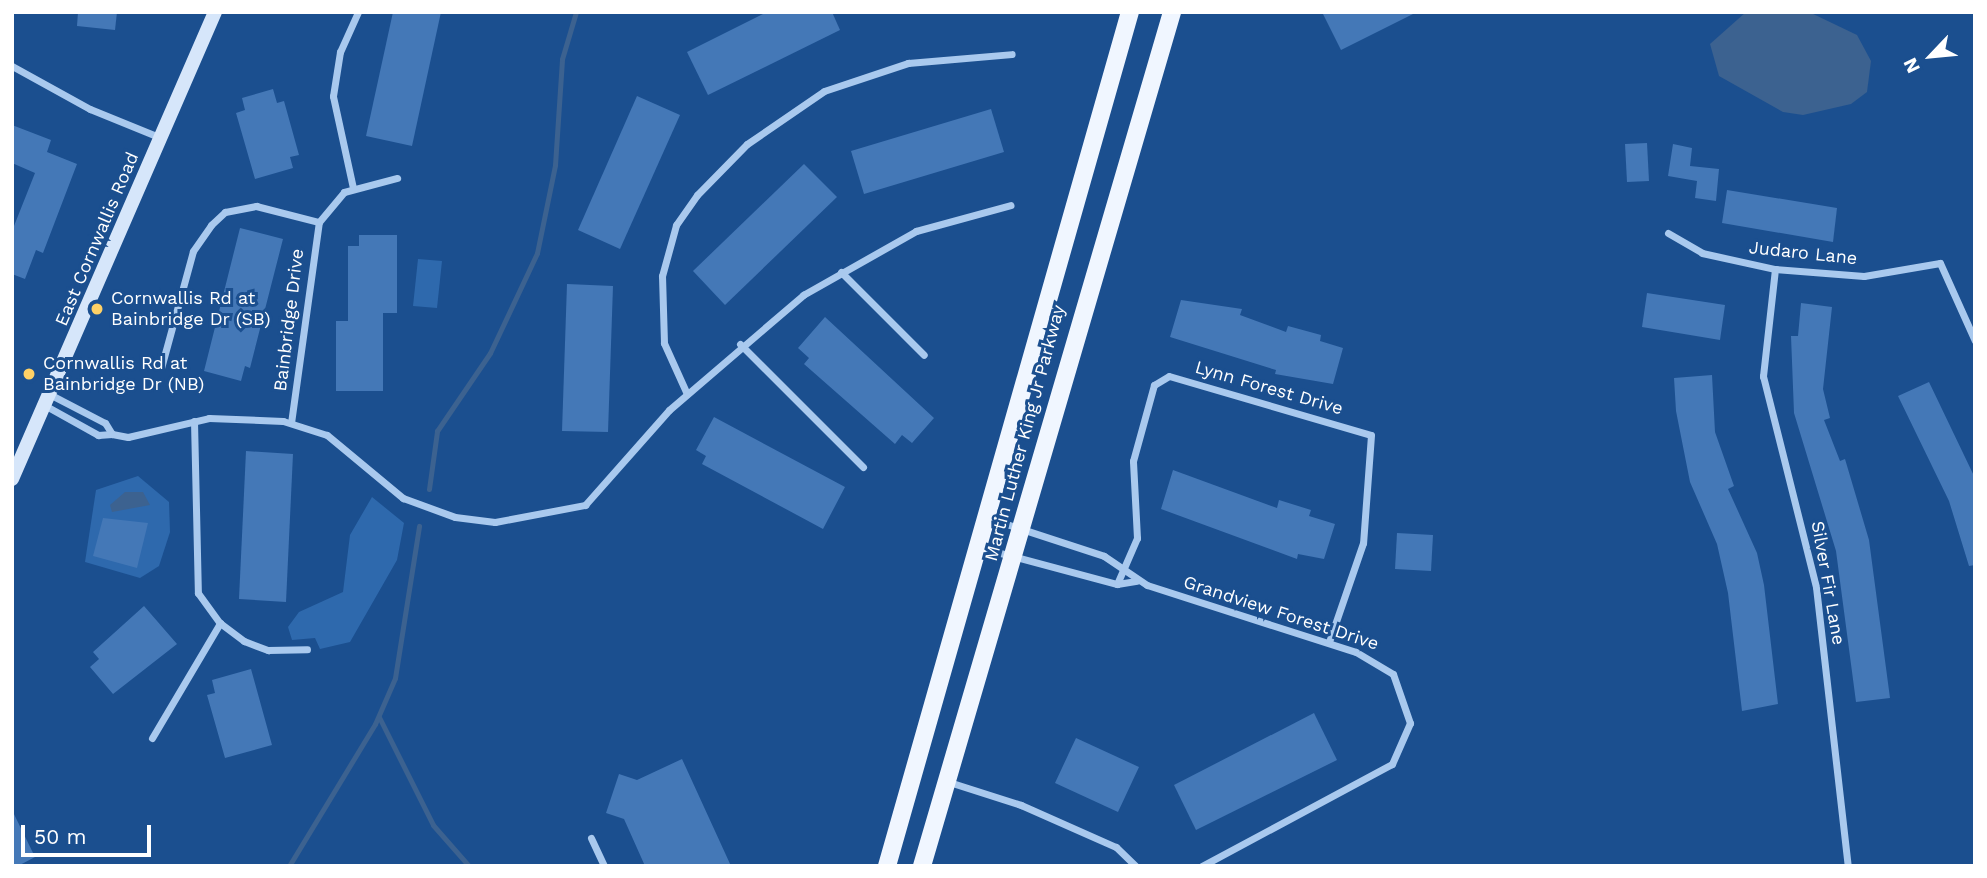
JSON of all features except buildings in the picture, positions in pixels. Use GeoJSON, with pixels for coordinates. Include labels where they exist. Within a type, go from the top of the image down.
{"type":"FeatureCollection","features":[{"type":"Feature","properties":{"kind":"main road","name":"Martin Luther King Jr Parkway"},"geometry":{"type":"LineString","coordinates":[[887,866],[1130,12]]}},
{"type":"Feature","properties":{"kind":"main road","name":"Martin Luther King Jr Parkway"},"geometry":{"type":"LineString","coordinates":[[922,866],[949,782],[1172,12]]}},
{"type":"Feature","properties":{"kind":"street","name":"East Cornwallis Road"},"geometry":{"type":"LineString","coordinates":[[12,479],[215,12]]}},
{"type":"Feature","properties":{"kind":"street"},"geometry":{"type":"LineString","coordinates":[[353,188],[333,96],[340,52],[358,12]]}},
{"type":"Feature","properties":{"kind":"street"},"geometry":{"type":"LineString","coordinates":[[687,394],[664,343],[662,276],[676,225],[697,195],[747,144],[824,91],[908,63],[1012,54]]}},
{"type":"Feature","properties":{"kind":"street"},"geometry":{"type":"LineString","coordinates":[[12,66],[90,109],[161,138]]}},
{"type":"Feature","properties":{"kind":"street"},"geometry":{"type":"LineString","coordinates":[[161,368],[193,251],[211,225],[225,212],[248,206],[319,222],[353,188],[397,178]]}},
{"type":"Feature","properties":{"kind":"street"},"geometry":{"type":"LineString","coordinates":[[48,401],[98,435],[128,437],[194,421],[245,417],[291,423],[345,447],[403,498],[455,517],[495,522],[585,505],[687,394],[740,344],[841,272],[935,223],[1011,205]]}},
{"type":"Feature","properties":{"kind":"street","name":"Bainbridge Drive"},"geometry":{"type":"LineString","coordinates":[[291,423],[319,222]]}},
{"type":"Feature","properties":{"kind":"street","name":"Judaro Lane"},"geometry":{"type":"LineString","coordinates":[[1668,233],[1702,253],[1775,268],[1864,276],[1940,263],[1975,341]]}},
{"type":"Feature","properties":{"kind":"street","name":"Silver Fir Lane"},"geometry":{"type":"LineString","coordinates":[[1775,268],[1763,376],[1816,587],[1849,866]]}},
{"type":"Feature","properties":{"kind":"street"},"geometry":{"type":"LineString","coordinates":[[841,272],[923,355]]}},
{"type":"Feature","properties":{"kind":"street"},"geometry":{"type":"LineString","coordinates":[[740,344],[863,467]]}},
{"type":"Feature","properties":{"kind":"street","name":"Lynn Forest Drive"},"geometry":{"type":"LineString","coordinates":[[1117,584],[1137,538],[1133,461],[1154,386],[1162,378],[1371,435],[1363,543],[1329,642]]}},
{"type":"Feature","properties":{"kind":"street"},"geometry":{"type":"LineString","coordinates":[[48,401],[105,423],[112,434]]}},
{"type":"Feature","properties":{"kind":"street"},"geometry":{"type":"LineString","coordinates":[[194,421],[195,582],[220,623],[268,650],[307,649]]}},
{"type":"Feature","properties":{"kind":"street","name":"Grandview Forest Drive"},"geometry":{"type":"LineString","coordinates":[[986,518],[1124,567],[1137,581]]}},
{"type":"Feature","properties":{"kind":"street","name":"Grandview Forest Drive"},"geometry":{"type":"LineString","coordinates":[[977,547],[1117,584],[1137,581],[1329,642],[1374,659],[1393,674],[1408,704],[1399,752],[1380,773],[1202,866]]}},
{"type":"Feature","properties":{"kind":"street"},"geometry":{"type":"LineString","coordinates":[[152,738],[220,623]]}},
{"type":"Feature","properties":{"kind":"street"},"geometry":{"type":"LineString","coordinates":[[949,782],[1104,841],[1136,866]]}},
{"type":"Feature","properties":{"kind":"street"},"geometry":{"type":"LineString","coordinates":[[591,838],[604,866]]}},
{"type":"Feature","properties":{"kind":"shaded area"},"geometry":{"type":"Polygon","coordinates":[[[1746,12],[1809,12],[1857,35],[1871,61],[1867,92],[1851,104],[1803,115],[1783,112],[1719,76],[1710,44],[1746,12]]]}},
{"type":"Feature","properties":{"kind":"shaded area"},"geometry":{"type":"Polygon","coordinates":[[[418,259],[442,261],[437,308],[413,306],[418,259]]]}},
{"type":"Feature","properties":{"kind":"shaded area"},"geometry":{"type":"Polygon","coordinates":[[[138,476],[169,502],[170,532],[159,566],[140,578],[85,562],[96,490],[138,476]]]}},
{"type":"Feature","properties":{"kind":"shaded area"},"geometry":{"type":"Polygon","coordinates":[[[125,492],[143,492],[150,505],[112,512],[110,505],[125,492]]]}},
{"type":"Feature","properties":{"kind":"shaded area"},"geometry":{"type":"Polygon","coordinates":[[[372,497],[404,523],[397,560],[350,642],[320,649],[315,638],[292,640],[288,627],[299,612],[343,592],[350,535],[372,497]]]}},
{"type":"Feature","properties":{"kind":"waterway"},"geometry":{"type":"LineString","coordinates":[[429,489],[437,431],[490,353],[537,253],[555,165],[562,59],[576,12]]}},
{"type":"Feature","properties":{"kind":"waterway"},"geometry":{"type":"LineString","coordinates":[[289,866],[375,724],[395,678],[419,526]]}},
{"type":"Feature","properties":{"kind":"waterway"},"geometry":{"type":"LineString","coordinates":[[379,717],[433,825],[469,866]]}},
{"type":"Feature","properties":{"kind":"place","name":"Cornwallis Rd at Bainbridge Dr (SB)"},"geometry":{"type":"Point","coordinates":[97,309]}},
{"type":"Feature","properties":{"kind":"place","name":"Cornwallis Rd at Bainbridge Dr (NB)"},"geometry":{"type":"Point","coordinates":[29,374]}}]}
